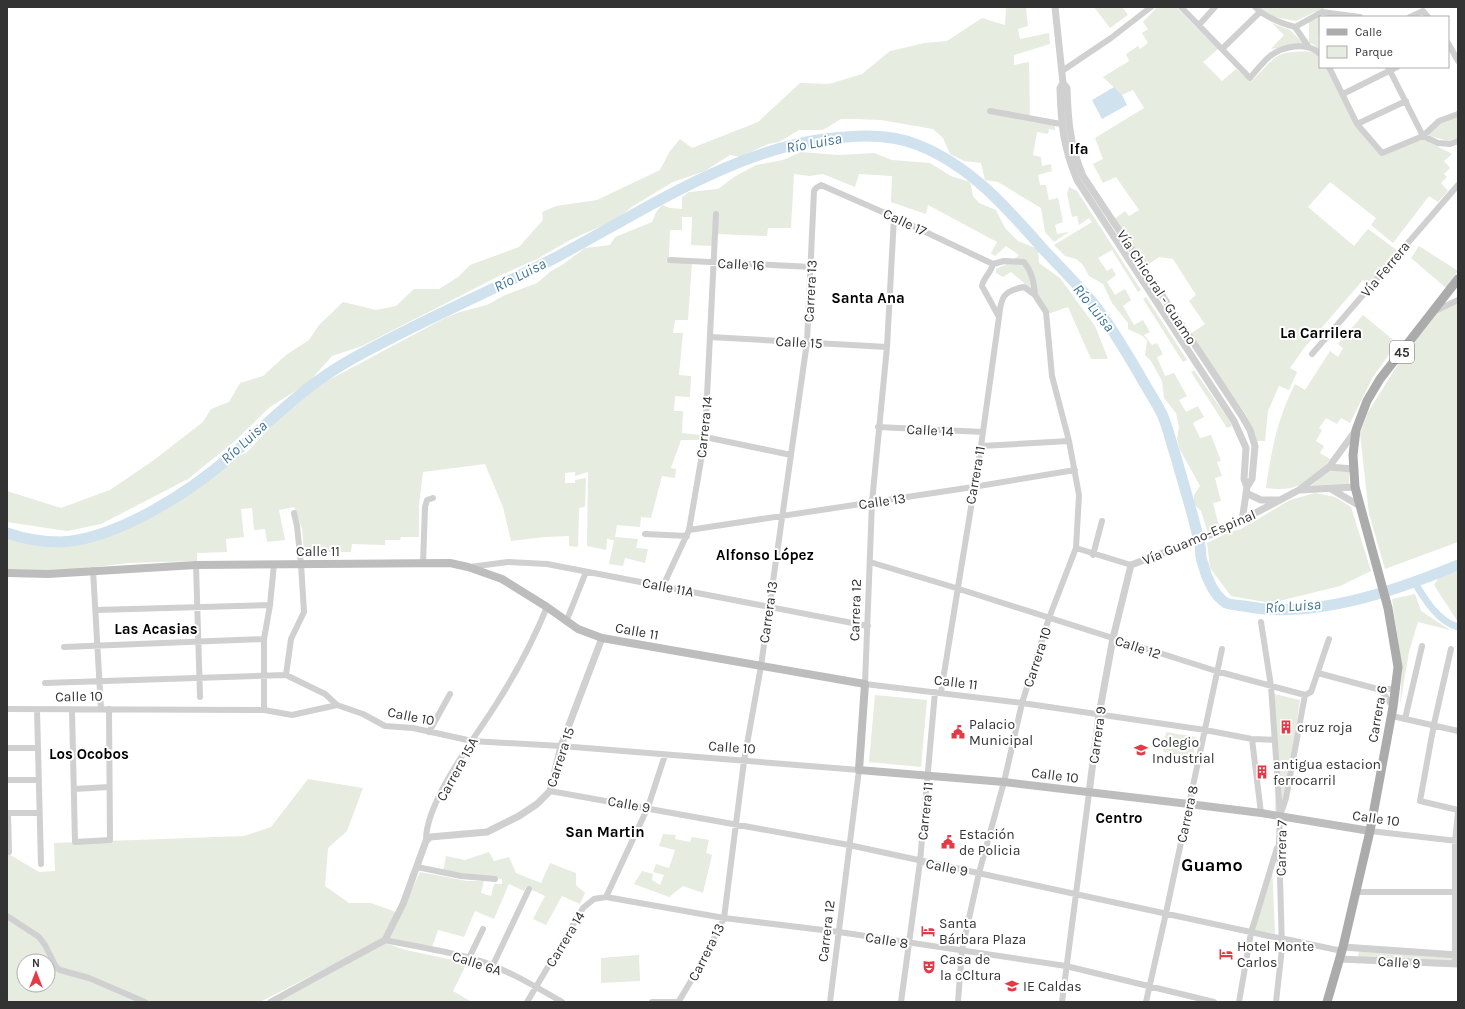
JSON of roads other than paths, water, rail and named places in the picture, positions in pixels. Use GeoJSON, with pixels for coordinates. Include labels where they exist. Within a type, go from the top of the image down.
{"type":"FeatureCollection","features":[{"type":"Feature","properties":{"kind":"main road","name":"45"},"geometry":{"type":"LineString","coordinates":[[1356,430],[1373,389],[1432,312],[1455,288],[1458,279]]}},
{"type":"Feature","properties":{"kind":"main road","name":"Carrera 6"},"geometry":{"type":"LineString","coordinates":[[1327,1002],[1341,952],[1370,831],[1397,688],[1398,667],[1388,608],[1355,487],[1353,469],[1356,430]]}},
{"type":"Feature","properties":{"kind":"main road","name":"Calle 11"},"geometry":{"type":"LineString","coordinates":[[7,573],[48,574],[93,570],[196,565],[450,563],[468,567],[502,580],[547,606],[566,622],[578,629],[602,638],[865,684]]}},
{"type":"Feature","properties":{"kind":"main road","name":"Carrera 12"},"geometry":{"type":"LineString","coordinates":[[859,770],[865,684]]}},
{"type":"Feature","properties":{"kind":"main road","name":"Calle 10"},"geometry":{"type":"LineString","coordinates":[[859,770],[1004,782],[1262,812],[1370,831]]}},
{"type":"Feature","properties":{"kind":"street","name":"Vía Chicoral - Guamo"},"geometry":{"type":"LineString","coordinates":[[1055,7],[1064,83],[1060,88],[1063,127],[1068,158],[1077,180],[1090,193],[1116,233],[1148,288],[1241,434],[1246,448],[1244,479],[1246,490],[1242,521]]}},
{"type":"Feature","properties":{"kind":"street"},"geometry":{"type":"LineString","coordinates":[[1062,70],[1111,38],[1151,7]]}},
{"type":"Feature","properties":{"kind":"street"},"geometry":{"type":"LineString","coordinates":[[1181,7],[1250,78],[1268,57],[1279,51],[1308,46],[1315,48],[1319,53]]}},
{"type":"Feature","properties":{"kind":"street"},"geometry":{"type":"LineString","coordinates":[[1199,25],[1215,7]]}},
{"type":"Feature","properties":{"kind":"street"},"geometry":{"type":"LineString","coordinates":[[1255,7],[1260,12],[1283,24],[1295,27],[1308,46]]}},
{"type":"Feature","properties":{"kind":"street"},"geometry":{"type":"LineString","coordinates":[[1412,16],[1423,11],[1427,16]]}},
{"type":"Feature","properties":{"kind":"street"},"geometry":{"type":"LineString","coordinates":[[1222,49],[1260,12]]}},
{"type":"Feature","properties":{"kind":"street"},"geometry":{"type":"LineString","coordinates":[[1295,27],[1322,12],[1352,16]]}},
{"type":"Feature","properties":{"kind":"street"},"geometry":{"type":"LineString","coordinates":[[1449,45],[1458,61]]}},
{"type":"Feature","properties":{"kind":"street"},"geometry":{"type":"LineString","coordinates":[[1330,68],[1357,124],[1382,153],[1423,136],[1439,121],[1458,114]]}},
{"type":"Feature","properties":{"kind":"street"},"geometry":{"type":"LineString","coordinates":[[1343,94],[1389,69],[1423,136],[1438,143],[1450,144],[1458,141]]}},
{"type":"Feature","properties":{"kind":"street"},"geometry":{"type":"LineString","coordinates":[[1357,124],[1406,101]]}},
{"type":"Feature","properties":{"kind":"street"},"geometry":{"type":"LineString","coordinates":[[990,111],[1063,127]]}},
{"type":"Feature","properties":{"kind":"street","name":"Calle 17"},"geometry":{"type":"LineString","coordinates":[[816,188],[821,185],[894,217],[993,264]]}},
{"type":"Feature","properties":{"kind":"street","name":"Vía Ferrera"},"geometry":{"type":"LineString","coordinates":[[1312,354],[1458,185]]}},
{"type":"Feature","properties":{"kind":"street","name":"Carrera 13"},"geometry":{"type":"LineString","coordinates":[[680,1002],[724,918],[744,761],[761,666],[781,515],[808,342],[814,191],[816,188]]}},
{"type":"Feature","properties":{"kind":"street"},"geometry":{"type":"LineString","coordinates":[[714,262],[716,214]]}},
{"type":"Feature","properties":{"kind":"street","name":"Carrera 12"},"geometry":{"type":"LineString","coordinates":[[865,684],[872,502],[878,427],[887,347],[894,217]]}},
{"type":"Feature","properties":{"kind":"street","name":"Vía Chicoral - Guamo"},"geometry":{"type":"LineString","coordinates":[[1116,233],[1154,284],[1242,416],[1253,438],[1255,446],[1252,479],[1246,490]]}},
{"type":"Feature","properties":{"kind":"street","name":"Calle 16"},"geometry":{"type":"LineString","coordinates":[[670,260],[812,267]]}},
{"type":"Feature","properties":{"kind":"street"},"geometry":{"type":"LineString","coordinates":[[999,317],[982,286],[982,283],[992,269],[993,264],[1004,261],[1024,262],[1030,270],[1034,283],[1035,295]]}},
{"type":"Feature","properties":{"kind":"street","name":"Carrera 14"},"geometry":{"type":"LineString","coordinates":[[663,586],[688,533],[705,438],[714,262]]}},
{"type":"Feature","properties":{"kind":"street"},"geometry":{"type":"LineString","coordinates":[[1148,288],[1154,284]]}},
{"type":"Feature","properties":{"kind":"street","name":"Carrera 11"},"geometry":{"type":"LineString","coordinates":[[901,1002],[920,862],[928,775],[938,692],[981,446],[1001,299],[1010,290],[1024,287],[1035,295]]}},
{"type":"Feature","properties":{"kind":"street","name":"Carrera 10"},"geometry":{"type":"LineString","coordinates":[[958,1002],[962,950],[979,873],[1004,782],[1022,703],[1049,618],[1076,548],[1079,495],[1075,470],[1069,440],[1052,376],[1046,312],[1035,295]]}},
{"type":"Feature","properties":{"kind":"street"},"geometry":{"type":"LineString","coordinates":[[1432,312],[1458,300]]}},
{"type":"Feature","properties":{"kind":"street","name":"Calle 15"},"geometry":{"type":"LineString","coordinates":[[710,338],[887,347]]}},
{"type":"Feature","properties":{"kind":"street"},"geometry":{"type":"LineString","coordinates":[[1192,357],[1200,352]]}},
{"type":"Feature","properties":{"kind":"street","name":"Calle 14"},"geometry":{"type":"LineString","coordinates":[[878,427],[983,432]]}},
{"type":"Feature","properties":{"kind":"street","name":"Vía Guamo-Espinal"},"geometry":{"type":"LineString","coordinates":[[1132,565],[1223,530],[1299,490],[1329,467],[1356,430]]}},
{"type":"Feature","properties":{"kind":"street"},"geometry":{"type":"LineString","coordinates":[[705,438],[791,455]]}},
{"type":"Feature","properties":{"kind":"street"},"geometry":{"type":"LineString","coordinates":[[981,446],[1069,440]]}},
{"type":"Feature","properties":{"kind":"street"},"geometry":{"type":"LineString","coordinates":[[1329,467],[1353,469]]}},
{"type":"Feature","properties":{"kind":"street","name":"Calle 13"},"geometry":{"type":"LineString","coordinates":[[645,534],[688,533],[781,515],[973,487],[1075,470]]}},
{"type":"Feature","properties":{"kind":"street"},"geometry":{"type":"LineString","coordinates":[[1299,490],[1355,487]]}},
{"type":"Feature","properties":{"kind":"street"},"geometry":{"type":"LineString","coordinates":[[1331,489],[1360,506]]}},
{"type":"Feature","properties":{"kind":"street"},"geometry":{"type":"LineString","coordinates":[[1246,490],[1266,501],[1281,499]]}},
{"type":"Feature","properties":{"kind":"street"},"geometry":{"type":"LineString","coordinates":[[423,564],[425,507],[427,500],[433,498]]}},
{"type":"Feature","properties":{"kind":"street"},"geometry":{"type":"LineString","coordinates":[[286,675],[291,639],[304,612],[298,526],[294,513]]}},
{"type":"Feature","properties":{"kind":"street"},"geometry":{"type":"LineString","coordinates":[[1093,554],[1102,521]]}},
{"type":"Feature","properties":{"kind":"street"},"geometry":{"type":"LineString","coordinates":[[1076,548],[1132,565]]}},
{"type":"Feature","properties":{"kind":"street","name":"Calle 11A"},"geometry":{"type":"LineString","coordinates":[[468,567],[508,562],[547,564],[868,626]]}},
{"type":"Feature","properties":{"kind":"street","name":"Calle 12"},"geometry":{"type":"LineString","coordinates":[[870,562],[1216,671],[1305,695]]}},
{"type":"Feature","properties":{"kind":"street"},"geometry":{"type":"LineString","coordinates":[[264,710],[264,639],[270,605],[274,564]]}},
{"type":"Feature","properties":{"kind":"street"},"geometry":{"type":"LineString","coordinates":[[196,565],[200,697]]}},
{"type":"Feature","properties":{"kind":"street","name":"Carrera 9"},"geometry":{"type":"LineString","coordinates":[[1062,1002],[1074,896],[1099,715],[1113,638],[1132,565]]}},
{"type":"Feature","properties":{"kind":"street"},"geometry":{"type":"LineString","coordinates":[[93,570],[101,709]]}},
{"type":"Feature","properties":{"kind":"street"},"geometry":{"type":"LineString","coordinates":[[566,622],[586,572]]}},
{"type":"Feature","properties":{"kind":"street"},"geometry":{"type":"LineString","coordinates":[[96,610],[270,605]]}},
{"type":"Feature","properties":{"kind":"street","name":"Carrera 15A"},"geometry":{"type":"LineString","coordinates":[[385,940],[403,904],[426,841],[428,827],[445,784],[495,706],[528,648],[547,606]]}},
{"type":"Feature","properties":{"kind":"street"},"geometry":{"type":"LineString","coordinates":[[1261,622],[1270,686],[1280,816]]}},
{"type":"Feature","properties":{"kind":"street","name":"Carrera 15"},"geometry":{"type":"LineString","coordinates":[[426,841],[434,836],[458,836],[487,832],[519,816],[537,804],[550,791],[562,746],[602,638]]}},
{"type":"Feature","properties":{"kind":"street"},"geometry":{"type":"LineString","coordinates":[[64,647],[264,639]]}},
{"type":"Feature","properties":{"kind":"street"},"geometry":{"type":"LineString","coordinates":[[1305,695],[1311,692],[1329,639]]}},
{"type":"Feature","properties":{"kind":"street"},"geometry":{"type":"LineString","coordinates":[[1405,719],[1422,646]]}},
{"type":"Feature","properties":{"kind":"street","name":"Carrera 8"},"geometry":{"type":"LineString","coordinates":[[1146,1002],[1216,671],[1222,649]]}},
{"type":"Feature","properties":{"kind":"street"},"geometry":{"type":"LineString","coordinates":[[1451,649],[1434,724],[1420,801],[1458,811],[1455,892],[1457,964]]}},
{"type":"Feature","properties":{"kind":"street"},"geometry":{"type":"LineString","coordinates":[[1318,673],[1381,690],[1397,688]]}},
{"type":"Feature","properties":{"kind":"street"},"geometry":{"type":"LineString","coordinates":[[45,682],[286,675],[325,694],[337,705]]}},
{"type":"Feature","properties":{"kind":"street","name":"Calle 11"},"geometry":{"type":"LineString","coordinates":[[865,684],[1022,703],[1204,730],[1252,739],[1275,740]]}},
{"type":"Feature","properties":{"kind":"street"},"geometry":{"type":"LineString","coordinates":[[1381,690],[1392,711],[1405,719],[1434,724],[1458,731]]}},
{"type":"Feature","properties":{"kind":"street"},"geometry":{"type":"LineString","coordinates":[[430,732],[450,694]]}},
{"type":"Feature","properties":{"kind":"street","name":"Carrera 7"},"geometry":{"type":"LineString","coordinates":[[1276,1002],[1282,948],[1279,843],[1280,816],[1286,798],[1305,695]]}},
{"type":"Feature","properties":{"kind":"street","name":"Calle 10"},"geometry":{"type":"LineString","coordinates":[[7,709],[264,710],[292,715],[337,705],[363,714],[385,726],[413,728],[472,742],[562,746],[859,770]]}},
{"type":"Feature","properties":{"kind":"street"},"geometry":{"type":"LineString","coordinates":[[72,710],[75,842],[82,842],[110,840],[109,709]]}},
{"type":"Feature","properties":{"kind":"street"},"geometry":{"type":"LineString","coordinates":[[37,710],[41,864]]}},
{"type":"Feature","properties":{"kind":"street"},"geometry":{"type":"LineString","coordinates":[[1252,739],[1262,812]]}},
{"type":"Feature","properties":{"kind":"street"},"geometry":{"type":"LineString","coordinates":[[7,748],[38,748]]}},
{"type":"Feature","properties":{"kind":"street"},"geometry":{"type":"LineString","coordinates":[[606,897],[648,807],[665,755]]}},
{"type":"Feature","properties":{"kind":"street","name":"Carrera 12"},"geometry":{"type":"LineString","coordinates":[[830,1002],[859,770]]}},
{"type":"Feature","properties":{"kind":"street"},"geometry":{"type":"LineString","coordinates":[[7,780],[38,780]]}},
{"type":"Feature","properties":{"kind":"street"},"geometry":{"type":"LineString","coordinates":[[74,788],[109,787]]}},
{"type":"Feature","properties":{"kind":"street","name":"Calle 9"},"geometry":{"type":"LineString","coordinates":[[550,791],[648,807],[849,845],[920,862],[979,873],[1074,896],[1166,913],[1341,952],[1457,964]]}},
{"type":"Feature","properties":{"kind":"street"},"geometry":{"type":"LineString","coordinates":[[9,852],[7,813],[39,813]]}},
{"type":"Feature","properties":{"kind":"street","name":"Calle 10"},"geometry":{"type":"LineString","coordinates":[[1370,831],[1456,841]]}},
{"type":"Feature","properties":{"kind":"street"},"geometry":{"type":"LineString","coordinates":[[1239,1002],[1251,933],[1279,843]]}},
{"type":"Feature","properties":{"kind":"street"},"geometry":{"type":"LineString","coordinates":[[417,866],[461,876],[495,879]]}},
{"type":"Feature","properties":{"kind":"street"},"geometry":{"type":"LineString","coordinates":[[493,965],[529,889]]}},
{"type":"Feature","properties":{"kind":"street"},"geometry":{"type":"LineString","coordinates":[[1356,892],[1455,892]]}},
{"type":"Feature","properties":{"kind":"street","name":"Carrera 14"},"geometry":{"type":"LineString","coordinates":[[527,1002],[583,908],[594,900],[606,897]]}},
{"type":"Feature","properties":{"kind":"street","name":"Calle 8"},"geometry":{"type":"LineString","coordinates":[[606,897],[724,918],[839,932],[908,944],[962,950],[1066,966],[1214,1002]]}},
{"type":"Feature","properties":{"kind":"street"},"geometry":{"type":"LineString","coordinates":[[7,916],[39,937],[58,969],[89,978],[145,1002]]}},
{"type":"Feature","properties":{"kind":"street"},"geometry":{"type":"LineString","coordinates":[[469,958],[483,928]]}},
{"type":"Feature","properties":{"kind":"street"},"geometry":{"type":"LineString","coordinates":[[271,1002],[385,940]]}},
{"type":"Feature","properties":{"kind":"street","name":"Calle 6A"},"geometry":{"type":"LineString","coordinates":[[385,940],[469,958],[493,965],[537,987],[562,1002]]}},
{"type":"Feature","properties":{"kind":"street","name":"Calle 9"},"geometry":{"type":"LineString","coordinates":[[1341,952],[1456,955]]}},
{"type":"Feature","properties":{"kind":"street"},"geometry":{"type":"LineString","coordinates":[[652,1002],[680,1002]]}},
{"type":"Feature","properties":{"kind":"water"},"geometry":{"type":"Polygon","coordinates":[[[1114,87],[1122,95],[1127,105],[1102,119],[1092,100],[1114,87]]]}},
{"type":"Feature","properties":{"kind":"waterway","name":"Río Luisa"},"geometry":{"type":"LineString","coordinates":[[7,533],[34,540],[61,542],[83,539],[129,523],[152,511],[195,484],[231,456],[286,406],[314,384],[329,373],[370,349],[551,260],[656,202],[731,166],[769,152],[807,142],[846,137],[873,136],[892,138],[918,145],[955,164],[971,176],[1002,204],[1094,304],[1118,338],[1162,414],[1192,513],[1204,569],[1214,591],[1226,603],[1270,609],[1298,609],[1325,606],[1381,593],[1458,565]]}},
{"type":"Feature","properties":{"kind":"waterway"},"geometry":{"type":"LineString","coordinates":[[1415,583],[1433,610],[1445,620],[1458,627]]}},
{"type":"Feature","properties":{"kind":"place","name":"cruz roja"},"geometry":{"type":"Point","coordinates":[1286,727]}},
{"type":"Feature","properties":{"kind":"place","name":"Palacio Municipal"},"geometry":{"type":"Point","coordinates":[958,732]}},
{"type":"Feature","properties":{"kind":"place","name":"Colegio Industrial"},"geometry":{"type":"Point","coordinates":[1141,750]}},
{"type":"Feature","properties":{"kind":"place","name":"antigua estacion ferrocarril"},"geometry":{"type":"Point","coordinates":[1262,772]}},
{"type":"Feature","properties":{"kind":"place","name":"Estación de Policia"},"geometry":{"type":"Point","coordinates":[948,842]}},
{"type":"Feature","properties":{"kind":"place","name":"Santa Bárbara Plaza"},"geometry":{"type":"Point","coordinates":[928,931]}},
{"type":"Feature","properties":{"kind":"place","name":"Hotel Monte Carlos"},"geometry":{"type":"Point","coordinates":[1226,954]}},
{"type":"Feature","properties":{"kind":"place","name":"Casa de la cCltura"},"geometry":{"type":"Point","coordinates":[929,967]}},
{"type":"Feature","properties":{"kind":"place","name":"IE Caldas"},"geometry":{"type":"Point","coordinates":[1012,986]}},
{"type":"Feature","properties":{"kind":"district","name":"Ifa"},"geometry":{"type":"Point","coordinates":[1079,149]}},
{"type":"Feature","properties":{"kind":"district","name":"Santa Ana"},"geometry":{"type":"Point","coordinates":[868,298]}},
{"type":"Feature","properties":{"kind":"district","name":"La Carrilera"},"geometry":{"type":"Point","coordinates":[1321,333]}},
{"type":"Feature","properties":{"kind":"district","name":"Alfonso López"},"geometry":{"type":"Point","coordinates":[765,555]}},
{"type":"Feature","properties":{"kind":"district","name":"Las Acasias"},"geometry":{"type":"Point","coordinates":[156,629]}},
{"type":"Feature","properties":{"kind":"district","name":"Los Ocobos"},"geometry":{"type":"Point","coordinates":[89,754]}},
{"type":"Feature","properties":{"kind":"district","name":"Centro"},"geometry":{"type":"Point","coordinates":[1119,818]}},
{"type":"Feature","properties":{"kind":"district","name":"San Martin"},"geometry":{"type":"Point","coordinates":[605,832]}},
{"type":"Feature","properties":{"kind":"district","name":"Guamo"},"geometry":{"type":"Point","coordinates":[1212,865]}}]}
